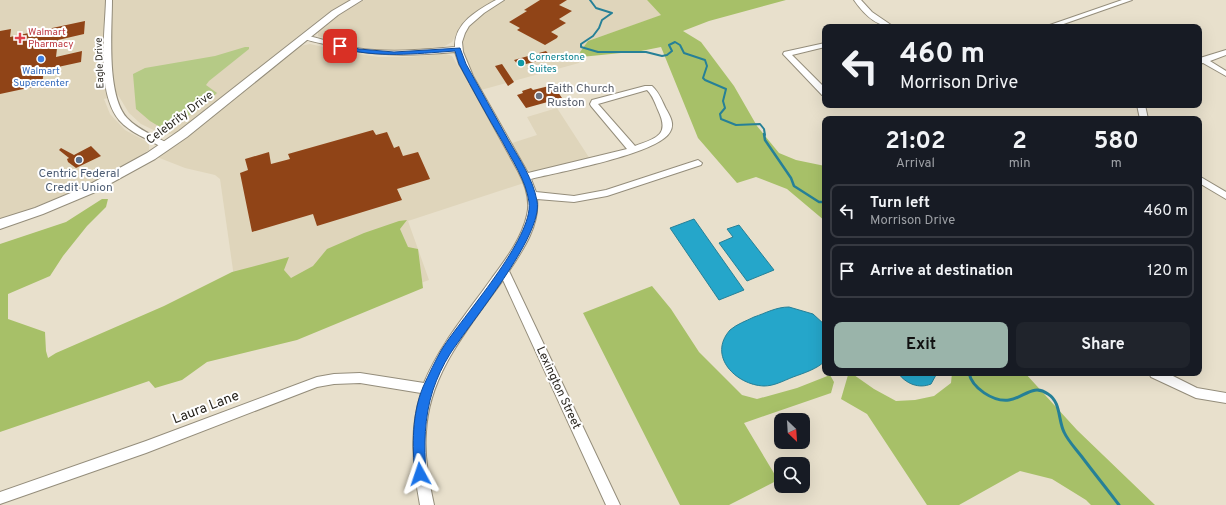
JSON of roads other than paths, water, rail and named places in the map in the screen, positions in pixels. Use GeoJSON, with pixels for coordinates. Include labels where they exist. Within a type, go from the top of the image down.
{"type":"FeatureCollection","features":[{"type":"Feature","properties":{"kind":"street","name":"Eagle Drive"},"geometry":{"type":"LineString","coordinates":[[109,0],[109,76],[113,102],[122,118],[127,123],[166,146]]}},
{"type":"Feature","properties":{"kind":"street","name":"Celebrity Drive"},"geometry":{"type":"LineString","coordinates":[[0,224],[39,211],[89,190],[124,172],[166,146],[334,13],[357,0]]}},
{"type":"Feature","properties":{"kind":"street"},"geometry":{"type":"LineString","coordinates":[[427,505],[420,474],[418,443],[422,413],[428,389],[446,352],[504,271],[527,232],[532,217],[532,195],[525,177],[465,69],[458,49],[458,36],[463,28],[479,13],[501,0]]}},
{"type":"Feature","properties":{"kind":"street"},"geometry":{"type":"LineString","coordinates":[[857,0],[866,11],[885,24]]}},
{"type":"Feature","properties":{"kind":"street"},"geometry":{"type":"LineString","coordinates":[[1056,24],[1129,0]]}},
{"type":"Feature","properties":{"kind":"street"},"geometry":{"type":"LineString","coordinates":[[878,24],[882,22]]}},
{"type":"Feature","properties":{"kind":"street"},"geometry":{"type":"LineString","coordinates":[[305,37],[354,50],[373,53],[407,53],[458,49]]}},
{"type":"Feature","properties":{"kind":"street"},"geometry":{"type":"LineString","coordinates":[[822,46],[788,54],[822,90]]}},
{"type":"Feature","properties":{"kind":"street"},"geometry":{"type":"LineString","coordinates":[[1202,61],[1226,52]]}},
{"type":"Feature","properties":{"kind":"street"},"geometry":{"type":"LineString","coordinates":[[1202,62],[1226,74]]}},
{"type":"Feature","properties":{"kind":"street"},"geometry":{"type":"LineString","coordinates":[[525,177],[633,150],[660,138],[666,133],[668,127],[655,96],[649,88],[595,102],[594,104],[633,150]]}},
{"type":"Feature","properties":{"kind":"street"},"geometry":{"type":"LineString","coordinates":[[532,195],[568,199],[607,193],[698,163]]}},
{"type":"Feature","properties":{"kind":"street"},"geometry":{"type":"LineString","coordinates":[[1202,181],[1226,196]]}},
{"type":"Feature","properties":{"kind":"street","name":"Lexington Street"},"geometry":{"type":"LineString","coordinates":[[504,271],[613,505]]}},
{"type":"Feature","properties":{"kind":"street"},"geometry":{"type":"LineString","coordinates":[[1161,376],[1196,393],[1226,398]]}},
{"type":"Feature","properties":{"kind":"street","name":"Laura Lane"},"geometry":{"type":"LineString","coordinates":[[0,498],[146,447],[317,382],[334,379],[360,378],[428,389]]}},
{"type":"Feature","properties":{"kind":"water"},"geometry":{"type":"Polygon","coordinates":[[[694,219],[744,290],[719,300],[670,228],[694,219]]]}},
{"type":"Feature","properties":{"kind":"water"},"geometry":{"type":"Polygon","coordinates":[[[739,225],[774,270],[747,281],[719,243],[733,237],[727,229],[739,225]]]}},
{"type":"Feature","properties":{"kind":"water"},"geometry":{"type":"Polygon","coordinates":[[[784,307],[813,314],[822,322],[822,363],[810,370],[768,386],[754,384],[735,375],[723,359],[722,350],[724,340],[730,330],[754,317],[784,307]]]}},
{"type":"Feature","properties":{"kind":"water"},"geometry":{"type":"Polygon","coordinates":[[[900,376],[935,376],[931,384],[922,386],[909,383],[900,376]]]}},
{"type":"Feature","properties":{"kind":"waterway"},"geometry":{"type":"LineString","coordinates":[[590,0],[596,8],[612,13],[602,20],[599,28],[593,36],[581,44],[581,47],[598,52],[646,52],[662,56],[667,55],[672,51],[669,45],[675,42],[680,45],[684,53],[705,60],[707,66],[703,78],[705,80],[726,89],[723,101],[725,108],[720,114],[721,119],[736,125],[760,124],[764,129],[765,135]]}},
{"type":"Feature","properties":{"kind":"waterway"},"geometry":{"type":"LineString","coordinates":[[764,134],[765,140],[791,178],[794,186],[819,202],[822,202]]}},
{"type":"Feature","properties":{"kind":"waterway"},"geometry":{"type":"LineString","coordinates":[[970,376],[974,384],[979,389],[996,399],[1014,399],[1028,392],[1038,390],[1043,391],[1052,397],[1057,406],[1062,427],[1068,439],[1119,505]]}},
{"type":"Feature","properties":{"kind":"place","name":"Walmart Pharmacy"},"geometry":{"type":"Point","coordinates":[20,38]}},
{"type":"Feature","properties":{"kind":"place","name":"Walmart Supercenter"},"geometry":{"type":"Point","coordinates":[41,59]}},
{"type":"Feature","properties":{"kind":"place","name":"Cornerstone Suites"},"geometry":{"type":"Point","coordinates":[521,63]}},
{"type":"Feature","properties":{"kind":"place","name":"Faith Church Ruston"},"geometry":{"type":"Point","coordinates":[539,96]}},
{"type":"Feature","properties":{"kind":"place","name":"Centric Federal Credit Union"},"geometry":{"type":"Point","coordinates":[79,160]}}]}
